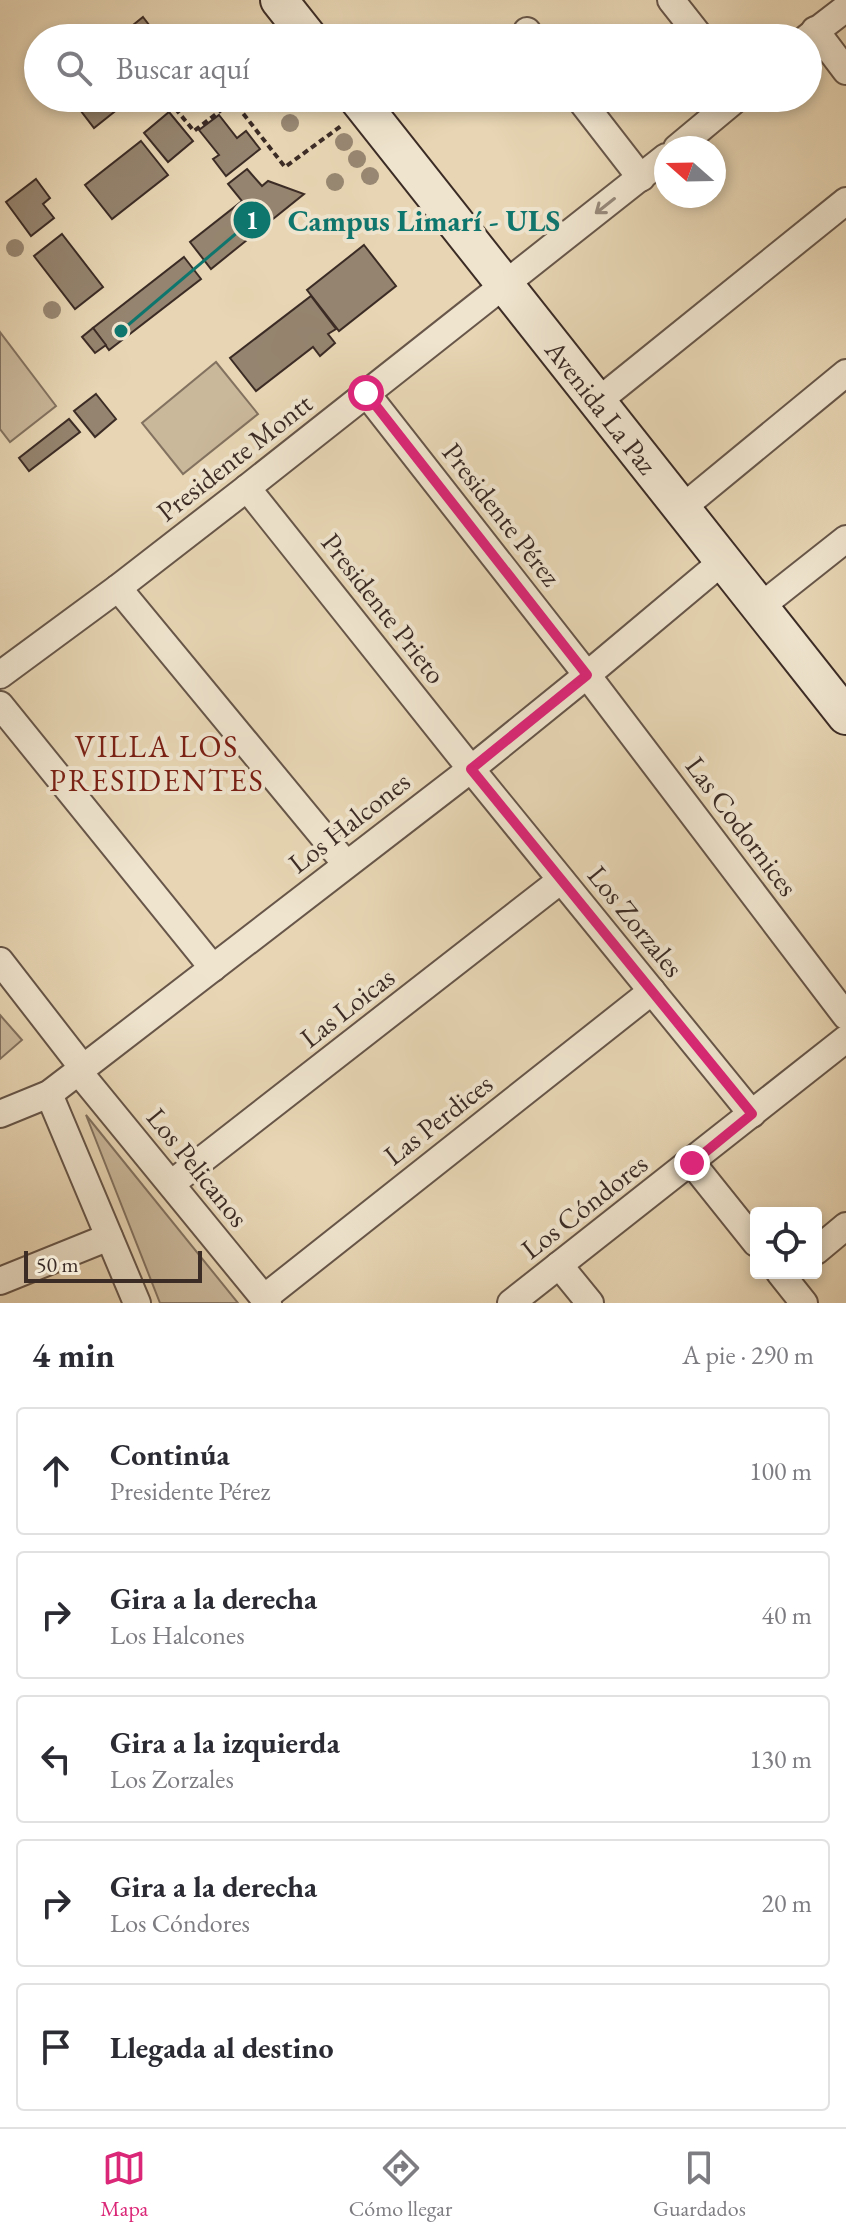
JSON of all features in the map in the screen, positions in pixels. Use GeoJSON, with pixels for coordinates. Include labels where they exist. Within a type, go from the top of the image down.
{"type":"FeatureCollection","features":[{"type":"Feature","properties":{"kind":"main road"},"geometry":{"type":"LineString","coordinates":[[279,0],[298,24]]}},
{"type":"Feature","properties":{"kind":"main road","name":"Avenida La Paz"},"geometry":{"type":"LineString","coordinates":[[368,112],[760,607],[841,699]]}},
{"type":"Feature","properties":{"kind":"street"},"geometry":{"type":"LineString","coordinates":[[671,0],[690,24]]}},
{"type":"Feature","properties":{"kind":"street"},"geometry":{"type":"LineString","coordinates":[[822,26],[846,8]]}},
{"type":"Feature","properties":{"kind":"street"},"geometry":{"type":"LineString","coordinates":[[822,46],[846,71]]}},
{"type":"Feature","properties":{"kind":"street"},"geometry":{"type":"LineString","coordinates":[[590,112],[641,178]]}},
{"type":"Feature","properties":{"kind":"street"},"geometry":{"type":"LineString","coordinates":[[691,136],[720,112]]}},
{"type":"Feature","properties":{"kind":"street","name":"Presidente Montt"},"geometry":{"type":"LineString","coordinates":[[0,675],[247,488],[654,167]]}},
{"type":"Feature","properties":{"kind":"street"},"geometry":{"type":"LineString","coordinates":[[597,402],[846,201]]}},
{"type":"Feature","properties":{"kind":"street"},"geometry":{"type":"LineString","coordinates":[[682,508],[846,373]]}},
{"type":"Feature","properties":{"kind":"street","name":"Presidente Pérez"},"geometry":{"type":"LineString","coordinates":[[366,393],[587,675]]}},
{"type":"Feature","properties":{"kind":"street","name":"Presidente Prieto"},"geometry":{"type":"LineString","coordinates":[[247,488],[471,769]]}},
{"type":"Feature","properties":{"kind":"street"},"geometry":{"type":"LineString","coordinates":[[760,607],[846,539]]}},
{"type":"Feature","properties":{"kind":"street","name":"Los Halcones"},"geometry":{"type":"LineString","coordinates":[[0,1114],[49,1094],[471,769],[723,561]]}},
{"type":"Feature","properties":{"kind":"street"},"geometry":{"type":"LineString","coordinates":[[118,588],[346,864]]}},
{"type":"Feature","properties":{"kind":"street","name":"Las Codornices"},"geometry":{"type":"LineString","coordinates":[[587,675],[846,1016]]}},
{"type":"Feature","properties":{"kind":"street"},"geometry":{"type":"LineString","coordinates":[[0,705],[213,968]]}},
{"type":"Feature","properties":{"kind":"street","name":"Los Zorzales"},"geometry":{"type":"LineString","coordinates":[[471,769],[752,1114]]}},
{"type":"Feature","properties":{"kind":"street","name":"Las Loicas"},"geometry":{"type":"LineString","coordinates":[[171,1184],[561,880]]}},
{"type":"Feature","properties":{"kind":"street","name":"Los Pelicanos"},"geometry":{"type":"LineString","coordinates":[[0,961],[171,1184],[266,1300]]}},
{"type":"Feature","properties":{"kind":"street","name":"Las Perdices"},"geometry":{"type":"LineString","coordinates":[[266,1300],[652,991]]}},
{"type":"Feature","properties":{"kind":"street","name":"Los Cóndores"},"geometry":{"type":"LineString","coordinates":[[511,1303],[846,1039]]}},
{"type":"Feature","properties":{"kind":"street"},"geometry":{"type":"LineString","coordinates":[[49,1094],[137,1303]]}},
{"type":"Feature","properties":{"kind":"street"},"geometry":{"type":"LineString","coordinates":[[692,1163],[750,1236]]}},
{"type":"Feature","properties":{"kind":"street"},"geometry":{"type":"LineString","coordinates":[[822,1246],[846,1226]]}},
{"type":"Feature","properties":{"kind":"street"},"geometry":{"type":"LineString","coordinates":[[0,1281],[109,1237]]}},
{"type":"Feature","properties":{"kind":"street"},"geometry":{"type":"LineString","coordinates":[[559,1265],[590,1303]]}},
{"type":"Feature","properties":{"kind":"street"},"geometry":{"type":"LineString","coordinates":[[787,1279],[804,1303]]}},
{"type":"Feature","properties":{"kind":"path"},"geometry":{"type":"LineString","coordinates":[[178,112],[194,131],[217,112]]}},
{"type":"Feature","properties":{"kind":"path"},"geometry":{"type":"LineString","coordinates":[[241,112],[285,167],[350,112]]}},
{"type":"Feature","properties":{"kind":"shaded area"},"geometry":{"type":"Polygon","coordinates":[[[0,332],[56,406],[10,442],[0,429],[0,332]]]}},
{"type":"Feature","properties":{"kind":"shaded area"},"geometry":{"type":"Polygon","coordinates":[[[216,362],[258,414],[183,474],[142,423],[216,362]]]}},
{"type":"Feature","properties":{"kind":"shaded area"},"geometry":{"type":"Polygon","coordinates":[[[0,1015],[22,1040],[0,1059],[0,1015]]]}},
{"type":"Feature","properties":{"kind":"shaded area"},"geometry":{"type":"Polygon","coordinates":[[[86,1115],[238,1303],[160,1303],[86,1115]]]}},
{"type":"Feature","properties":{"kind":"building"},"geometry":{"type":"Polygon","coordinates":[[[143,17],[148,24],[134,24],[143,17]]]}},
{"type":"Feature","properties":{"kind":"building"},"geometry":{"type":"Polygon","coordinates":[[[82,112],[114,112],[94,128],[82,112]]]}},
{"type":"Feature","properties":{"kind":"building"},"geometry":{"type":"Polygon","coordinates":[[[169,112],[193,141],[168,162],[144,133],[169,112]]]}},
{"type":"Feature","properties":{"kind":"building"},"geometry":{"type":"Polygon","coordinates":[[[219,115],[237,138],[246,131],[260,149],[226,176],[213,159],[219,155],[199,130],[219,115]]]}},
{"type":"Feature","properties":{"kind":"building"},"geometry":{"type":"Polygon","coordinates":[[[141,141],[168,175],[112,219],[85,185],[141,141]]]}},
{"type":"Feature","properties":{"kind":"building"},"geometry":{"type":"Polygon","coordinates":[[[247,169],[262,186],[268,181],[304,194],[211,269],[190,242],[242,201],[228,184],[247,169]]]}},
{"type":"Feature","properties":{"kind":"building"},"geometry":{"type":"Polygon","coordinates":[[[36,179],[50,198],[43,204],[54,218],[31,236],[6,202],[36,179]]]}},
{"type":"Feature","properties":{"kind":"building"},"geometry":{"type":"Polygon","coordinates":[[[62,234],[103,287],[75,309],[34,256],[62,234]]]}},
{"type":"Feature","properties":{"kind":"building"},"geometry":{"type":"Polygon","coordinates":[[[364,245],[396,286],[339,331],[307,290],[364,245]]]}},
{"type":"Feature","properties":{"kind":"building"},"geometry":{"type":"Polygon","coordinates":[[[184,257],[201,279],[109,350],[93,328],[184,257]]]}},
{"type":"Feature","properties":{"kind":"building"},"geometry":{"type":"Polygon","coordinates":[[[311,296],[336,329],[328,334],[335,343],[320,356],[313,347],[256,391],[230,358],[311,296]]]}},
{"type":"Feature","properties":{"kind":"building"},"geometry":{"type":"Polygon","coordinates":[[[93,328],[106,345],[95,353],[82,337],[93,328]]]}},
{"type":"Feature","properties":{"kind":"building"},"geometry":{"type":"Polygon","coordinates":[[[96,394],[116,419],[95,437],[74,411],[96,394]]]}},
{"type":"Feature","properties":{"kind":"building"},"geometry":{"type":"Polygon","coordinates":[[[69,419],[80,432],[29,471],[19,458],[69,419]]]}},
{"type":"Feature","properties":{"kind":"place","name":"Campus Limarí - ULS"},"geometry":{"type":"Point","coordinates":[121,331]}},
{"type":"Feature","properties":{"kind":"district","name":"VILLA LOS PRESIDENTES"},"geometry":{"type":"Point","coordinates":[157,763]}},
{"type":"Feature","properties":{"kind":"route"},"geometry":{"type":"LineString","coordinates":[[366,393],[587,675],[471,769],[752,1114],[692,1163]]}}]}
